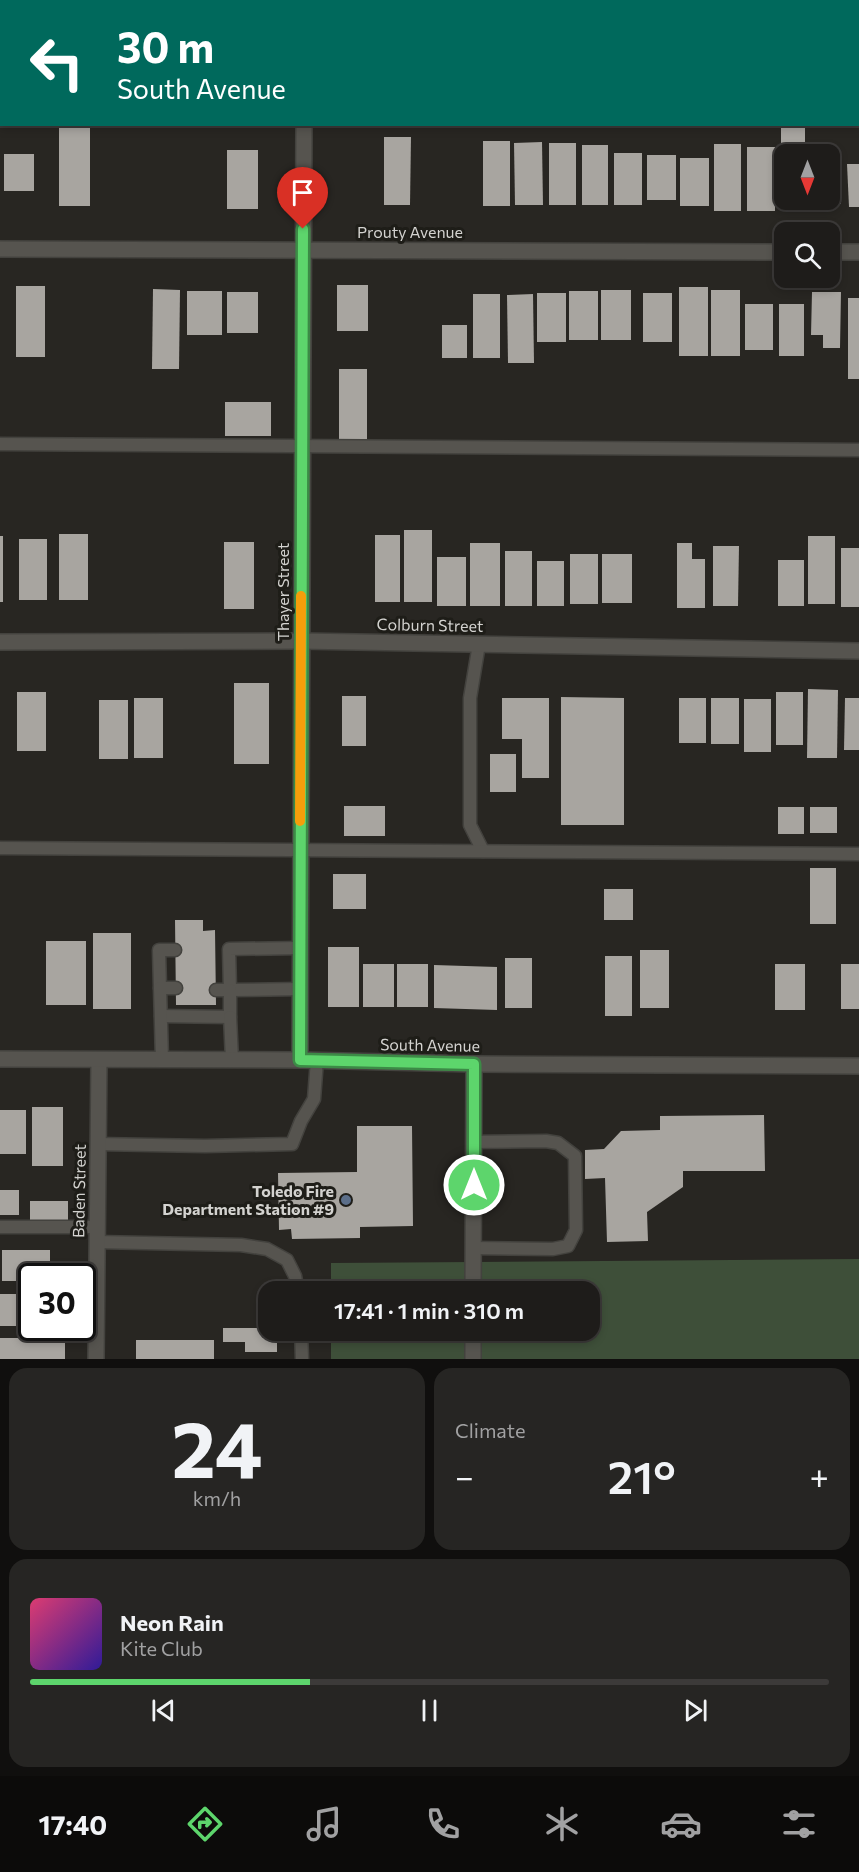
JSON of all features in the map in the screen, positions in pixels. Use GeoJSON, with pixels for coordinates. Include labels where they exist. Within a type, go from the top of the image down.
{"type":"FeatureCollection","features":[{"type":"Feature","properties":{"kind":"street","name":"Thayer Street"},"geometry":{"type":"LineString","coordinates":[[300,1060],[304,126]]}},
{"type":"Feature","properties":{"kind":"street","name":"Prouty Avenue"},"geometry":{"type":"LineString","coordinates":[[0,249],[774,252]]}},
{"type":"Feature","properties":{"kind":"street"},"geometry":{"type":"LineString","coordinates":[[840,252],[859,252]]}},
{"type":"Feature","properties":{"kind":"street","name":"Colburn Street"},"geometry":{"type":"LineString","coordinates":[[0,642],[301,641],[859,651]]}},
{"type":"Feature","properties":{"kind":"street","name":"South Avenue"},"geometry":{"type":"LineString","coordinates":[[0,1059],[859,1066]]}},
{"type":"Feature","properties":{"kind":"street","name":"Baden Street"},"geometry":{"type":"LineString","coordinates":[[96,1359],[99,1060]]}},
{"type":"Feature","properties":{"kind":"street"},"geometry":{"type":"LineString","coordinates":[[473,1281],[474,1064]]}},
{"type":"Feature","properties":{"kind":"street"},"geometry":{"type":"LineString","coordinates":[[473,1341],[473,1359]]}},
{"type":"Feature","properties":{"kind":"lane"},"geometry":{"type":"LineString","coordinates":[[0,444],[859,450]]}},
{"type":"Feature","properties":{"kind":"lane"},"geometry":{"type":"LineString","coordinates":[[479,644],[470,698],[470,825],[483,851]]}},
{"type":"Feature","properties":{"kind":"lane"},"geometry":{"type":"LineString","coordinates":[[0,848],[859,854]]}},
{"type":"Feature","properties":{"kind":"lane"},"geometry":{"type":"LineString","coordinates":[[216,949],[300,948]]}},
{"type":"Feature","properties":{"kind":"lane"},"geometry":{"type":"LineString","coordinates":[[230,949],[232,1060]]}},
{"type":"Feature","properties":{"kind":"lane"},"geometry":{"type":"LineString","coordinates":[[162,1060],[159,950],[175,950]]}},
{"type":"Feature","properties":{"kind":"lane"},"geometry":{"type":"LineString","coordinates":[[160,988],[176,988]]}},
{"type":"Feature","properties":{"kind":"lane"},"geometry":{"type":"LineString","coordinates":[[216,990],[300,989]]}},
{"type":"Feature","properties":{"kind":"lane"},"geometry":{"type":"LineString","coordinates":[[161,1016],[230,1017]]}},
{"type":"Feature","properties":{"kind":"lane"},"geometry":{"type":"LineString","coordinates":[[98,1144],[205,1146],[292,1144],[301,1121],[314,1099],[317,1060]]}},
{"type":"Feature","properties":{"kind":"lane"},"geometry":{"type":"LineString","coordinates":[[473,1248],[553,1249],[568,1246],[576,1230],[575,1156],[558,1143],[546,1141],[474,1142]]}},
{"type":"Feature","properties":{"kind":"lane"},"geometry":{"type":"LineString","coordinates":[[0,1227],[241,1245],[267,1249],[287,1260],[296,1281]]}},
{"type":"Feature","properties":{"kind":"lane"},"geometry":{"type":"LineString","coordinates":[[301,1341],[302,1359]]}},
{"type":"Feature","properties":{"kind":"green space"},"geometry":{"type":"Polygon","coordinates":[[[859,1259],[859,1359],[331,1359],[331,1341],[600,1341],[600,1281],[331,1281],[331,1263],[859,1259]]]}},
{"type":"Feature","properties":{"kind":"building"},"geometry":{"type":"Polygon","coordinates":[[[59,126],[90,126],[90,206],[59,206],[59,126]]]}},
{"type":"Feature","properties":{"kind":"building"},"geometry":{"type":"Polygon","coordinates":[[[781,126],[805,126],[805,144],[781,144],[781,126]]]}},
{"type":"Feature","properties":{"kind":"building"},"geometry":{"type":"Polygon","coordinates":[[[384,137],[411,137],[410,205],[384,205],[384,137]]]}},
{"type":"Feature","properties":{"kind":"building"},"geometry":{"type":"Polygon","coordinates":[[[483,141],[510,141],[510,206],[483,206],[483,141]]]}},
{"type":"Feature","properties":{"kind":"building"},"geometry":{"type":"Polygon","coordinates":[[[542,142],[543,205],[515,205],[514,143],[542,142]]]}},
{"type":"Feature","properties":{"kind":"building"},"geometry":{"type":"Polygon","coordinates":[[[549,143],[576,143],[576,205],[549,205],[549,143]]]}},
{"type":"Feature","properties":{"kind":"building"},"geometry":{"type":"Polygon","coordinates":[[[714,144],[741,144],[741,211],[714,211],[714,144]]]}},
{"type":"Feature","properties":{"kind":"building"},"geometry":{"type":"Polygon","coordinates":[[[582,145],[608,145],[608,205],[582,205],[582,145]]]}},
{"type":"Feature","properties":{"kind":"building"},"geometry":{"type":"Polygon","coordinates":[[[747,147],[774,147],[775,211],[747,211],[747,147]]]}},
{"type":"Feature","properties":{"kind":"building"},"geometry":{"type":"Polygon","coordinates":[[[227,150],[258,150],[258,209],[227,209],[227,150]]]}},
{"type":"Feature","properties":{"kind":"building"},"geometry":{"type":"Polygon","coordinates":[[[614,153],[642,153],[642,205],[614,205],[614,153]]]}},
{"type":"Feature","properties":{"kind":"building"},"geometry":{"type":"Polygon","coordinates":[[[4,154],[34,154],[34,191],[4,191],[4,154]]]}},
{"type":"Feature","properties":{"kind":"building"},"geometry":{"type":"Polygon","coordinates":[[[647,155],[676,155],[676,200],[647,200],[647,155]]]}},
{"type":"Feature","properties":{"kind":"building"},"geometry":{"type":"Polygon","coordinates":[[[680,158],[709,158],[709,206],[680,206],[680,158]]]}},
{"type":"Feature","properties":{"kind":"building"},"geometry":{"type":"Polygon","coordinates":[[[840,159],[841,159],[840,204],[840,159]]]}},
{"type":"Feature","properties":{"kind":"building"},"geometry":{"type":"Polygon","coordinates":[[[847,164],[859,164],[859,207],[849,207],[847,164]]]}},
{"type":"Feature","properties":{"kind":"building"},"geometry":{"type":"Polygon","coordinates":[[[337,285],[368,285],[368,331],[337,331],[337,285]]]}},
{"type":"Feature","properties":{"kind":"building"},"geometry":{"type":"Polygon","coordinates":[[[16,286],[45,286],[45,357],[16,357],[16,286]]]}},
{"type":"Feature","properties":{"kind":"building"},"geometry":{"type":"Polygon","coordinates":[[[679,287],[708,287],[708,356],[679,356],[679,287]]]}},
{"type":"Feature","properties":{"kind":"building"},"geometry":{"type":"Polygon","coordinates":[[[153,289],[180,290],[179,369],[152,369],[153,289]]]}},
{"type":"Feature","properties":{"kind":"building"},"geometry":{"type":"Polygon","coordinates":[[[601,290],[631,290],[631,340],[601,340],[601,290]]]}},
{"type":"Feature","properties":{"kind":"building"},"geometry":{"type":"Polygon","coordinates":[[[711,290],[740,290],[740,356],[711,356],[711,290]]]}},
{"type":"Feature","properties":{"kind":"building"},"geometry":{"type":"Polygon","coordinates":[[[187,291],[222,291],[222,335],[187,335],[187,291]]]}},
{"type":"Feature","properties":{"kind":"building"},"geometry":{"type":"Polygon","coordinates":[[[569,291],[598,291],[598,340],[569,340],[569,291]]]}},
{"type":"Feature","properties":{"kind":"building"},"geometry":{"type":"Polygon","coordinates":[[[227,292],[258,292],[258,333],[227,333],[227,292]]]}},
{"type":"Feature","properties":{"kind":"building"},"geometry":{"type":"Polygon","coordinates":[[[812,292],[841,292],[840,348],[823,348],[823,335],[811,335],[812,292]]]}},
{"type":"Feature","properties":{"kind":"building"},"geometry":{"type":"Polygon","coordinates":[[[537,293],[566,293],[566,342],[537,342],[537,293]]]}},
{"type":"Feature","properties":{"kind":"building"},"geometry":{"type":"Polygon","coordinates":[[[643,293],[672,293],[672,342],[643,342],[643,293]]]}},
{"type":"Feature","properties":{"kind":"building"},"geometry":{"type":"Polygon","coordinates":[[[473,294],[500,294],[500,358],[473,358],[473,294]]]}},
{"type":"Feature","properties":{"kind":"building"},"geometry":{"type":"Polygon","coordinates":[[[533,294],[534,363],[508,363],[507,295],[533,294]]]}},
{"type":"Feature","properties":{"kind":"building"},"geometry":{"type":"Polygon","coordinates":[[[848,298],[859,298],[859,379],[848,379],[848,298]]]}},
{"type":"Feature","properties":{"kind":"building"},"geometry":{"type":"Polygon","coordinates":[[[745,304],[773,304],[773,350],[745,350],[745,304]]]}},
{"type":"Feature","properties":{"kind":"building"},"geometry":{"type":"Polygon","coordinates":[[[779,304],[804,304],[804,356],[779,356],[779,304]]]}},
{"type":"Feature","properties":{"kind":"building"},"geometry":{"type":"Polygon","coordinates":[[[442,325],[467,325],[467,358],[442,358],[442,325]]]}},
{"type":"Feature","properties":{"kind":"building"},"geometry":{"type":"Polygon","coordinates":[[[339,369],[367,369],[367,440],[339,440],[339,369]]]}},
{"type":"Feature","properties":{"kind":"building"},"geometry":{"type":"Polygon","coordinates":[[[225,402],[271,402],[271,436],[225,436],[225,402]]]}},
{"type":"Feature","properties":{"kind":"building"},"geometry":{"type":"Polygon","coordinates":[[[404,530],[432,530],[432,602],[404,602],[404,530]]]}},
{"type":"Feature","properties":{"kind":"building"},"geometry":{"type":"Polygon","coordinates":[[[59,534],[88,534],[88,600],[59,600],[59,534]]]}},
{"type":"Feature","properties":{"kind":"building"},"geometry":{"type":"Polygon","coordinates":[[[375,535],[400,535],[400,602],[375,602],[375,535]]]}},
{"type":"Feature","properties":{"kind":"building"},"geometry":{"type":"Polygon","coordinates":[[[0,536],[3,536],[3,602],[0,602],[0,536]]]}},
{"type":"Feature","properties":{"kind":"building"},"geometry":{"type":"Polygon","coordinates":[[[808,536],[835,536],[835,604],[808,604],[808,536]]]}},
{"type":"Feature","properties":{"kind":"building"},"geometry":{"type":"Polygon","coordinates":[[[19,539],[47,539],[47,600],[19,600],[19,539]]]}},
{"type":"Feature","properties":{"kind":"building"},"geometry":{"type":"Polygon","coordinates":[[[224,542],[254,542],[254,609],[224,609],[224,542]]]}},
{"type":"Feature","properties":{"kind":"building"},"geometry":{"type":"Polygon","coordinates":[[[470,543],[500,543],[500,606],[470,606],[470,543]]]}},
{"type":"Feature","properties":{"kind":"building"},"geometry":{"type":"Polygon","coordinates":[[[677,543],[692,543],[692,559],[705,559],[705,608],[677,608],[677,543]]]}},
{"type":"Feature","properties":{"kind":"building"},"geometry":{"type":"Polygon","coordinates":[[[713,546],[739,546],[738,606],[713,606],[713,546]]]}},
{"type":"Feature","properties":{"kind":"building"},"geometry":{"type":"Polygon","coordinates":[[[841,548],[859,548],[859,607],[841,607],[841,548]]]}},
{"type":"Feature","properties":{"kind":"building"},"geometry":{"type":"Polygon","coordinates":[[[505,551],[532,551],[532,606],[505,606],[505,551]]]}},
{"type":"Feature","properties":{"kind":"building"},"geometry":{"type":"Polygon","coordinates":[[[570,554],[598,554],[598,604],[570,604],[570,554]]]}},
{"type":"Feature","properties":{"kind":"building"},"geometry":{"type":"Polygon","coordinates":[[[602,554],[632,554],[632,603],[602,603],[602,554]]]}},
{"type":"Feature","properties":{"kind":"building"},"geometry":{"type":"Polygon","coordinates":[[[437,557],[466,557],[466,606],[437,606],[437,557]]]}},
{"type":"Feature","properties":{"kind":"building"},"geometry":{"type":"Polygon","coordinates":[[[778,560],[804,560],[804,606],[778,606],[778,560]]]}},
{"type":"Feature","properties":{"kind":"building"},"geometry":{"type":"Polygon","coordinates":[[[537,561],[564,561],[564,606],[537,606],[537,561]]]}},
{"type":"Feature","properties":{"kind":"building"},"geometry":{"type":"Polygon","coordinates":[[[234,683],[269,683],[269,764],[234,764],[234,683]]]}},
{"type":"Feature","properties":{"kind":"building"},"geometry":{"type":"Polygon","coordinates":[[[808,689],[838,690],[837,758],[807,758],[808,689]]]}},
{"type":"Feature","properties":{"kind":"building"},"geometry":{"type":"Polygon","coordinates":[[[17,692],[46,692],[46,751],[17,751],[17,692]]]}},
{"type":"Feature","properties":{"kind":"building"},"geometry":{"type":"Polygon","coordinates":[[[776,692],[803,692],[803,745],[776,745],[776,692]]]}},
{"type":"Feature","properties":{"kind":"building"},"geometry":{"type":"Polygon","coordinates":[[[342,696],[366,696],[366,746],[342,746],[342,696]]]}},
{"type":"Feature","properties":{"kind":"building"},"geometry":{"type":"Polygon","coordinates":[[[561,697],[624,698],[624,825],[561,825],[561,697]]]}},
{"type":"Feature","properties":{"kind":"building"},"geometry":{"type":"Polygon","coordinates":[[[134,698],[163,698],[163,758],[134,758],[134,698]]]}},
{"type":"Feature","properties":{"kind":"building"},"geometry":{"type":"Polygon","coordinates":[[[502,698],[549,698],[549,778],[522,778],[522,739],[502,739],[502,698]]]}},
{"type":"Feature","properties":{"kind":"building"},"geometry":{"type":"Polygon","coordinates":[[[679,698],[706,698],[706,743],[679,743],[679,698]]]}},
{"type":"Feature","properties":{"kind":"building"},"geometry":{"type":"Polygon","coordinates":[[[711,698],[739,698],[739,744],[711,744],[711,698]]]}},
{"type":"Feature","properties":{"kind":"building"},"geometry":{"type":"Polygon","coordinates":[[[845,698],[859,698],[859,750],[844,750],[845,698]]]}},
{"type":"Feature","properties":{"kind":"building"},"geometry":{"type":"Polygon","coordinates":[[[744,699],[771,699],[771,752],[744,752],[744,699]]]}},
{"type":"Feature","properties":{"kind":"building"},"geometry":{"type":"Polygon","coordinates":[[[99,700],[128,700],[128,759],[99,759],[99,700]]]}},
{"type":"Feature","properties":{"kind":"building"},"geometry":{"type":"Polygon","coordinates":[[[490,754],[516,754],[516,792],[490,792],[490,754]]]}},
{"type":"Feature","properties":{"kind":"building"},"geometry":{"type":"Polygon","coordinates":[[[344,806],[385,806],[385,836],[344,836],[344,806]]]}},
{"type":"Feature","properties":{"kind":"building"},"geometry":{"type":"Polygon","coordinates":[[[778,807],[804,807],[804,834],[778,834],[778,807]]]}},
{"type":"Feature","properties":{"kind":"building"},"geometry":{"type":"Polygon","coordinates":[[[810,807],[837,807],[837,833],[810,833],[810,807]]]}},
{"type":"Feature","properties":{"kind":"building"},"geometry":{"type":"Polygon","coordinates":[[[810,868],[836,868],[836,924],[810,924],[810,868]]]}},
{"type":"Feature","properties":{"kind":"building"},"geometry":{"type":"Polygon","coordinates":[[[333,874],[366,874],[366,909],[333,909],[333,874]]]}},
{"type":"Feature","properties":{"kind":"building"},"geometry":{"type":"Polygon","coordinates":[[[604,889],[633,889],[633,920],[604,920],[604,889]]]}},
{"type":"Feature","properties":{"kind":"building"},"geometry":{"type":"Polygon","coordinates":[[[175,920],[203,920],[203,931],[215,930],[216,1005],[176,1005],[175,920]]]}},
{"type":"Feature","properties":{"kind":"building"},"geometry":{"type":"Polygon","coordinates":[[[93,933],[131,933],[131,1009],[93,1009],[93,933]]]}},
{"type":"Feature","properties":{"kind":"building"},"geometry":{"type":"Polygon","coordinates":[[[46,941],[86,941],[86,1005],[46,1005],[46,941]]]}},
{"type":"Feature","properties":{"kind":"building"},"geometry":{"type":"Polygon","coordinates":[[[328,947],[359,947],[359,1007],[328,1007],[328,947]]]}},
{"type":"Feature","properties":{"kind":"building"},"geometry":{"type":"Polygon","coordinates":[[[640,950],[669,950],[669,1008],[640,1008],[640,950]]]}},
{"type":"Feature","properties":{"kind":"building"},"geometry":{"type":"Polygon","coordinates":[[[605,956],[632,956],[632,1016],[605,1016],[605,956]]]}},
{"type":"Feature","properties":{"kind":"building"},"geometry":{"type":"Polygon","coordinates":[[[505,958],[532,958],[532,1008],[505,1008],[505,958]]]}},
{"type":"Feature","properties":{"kind":"building"},"geometry":{"type":"Polygon","coordinates":[[[363,964],[394,964],[394,1007],[363,1007],[363,964]]]}},
{"type":"Feature","properties":{"kind":"building"},"geometry":{"type":"Polygon","coordinates":[[[397,964],[428,964],[428,1007],[397,1007],[397,964]]]}},
{"type":"Feature","properties":{"kind":"building"},"geometry":{"type":"Polygon","coordinates":[[[775,964],[805,964],[805,1010],[775,1010],[775,964]]]}},
{"type":"Feature","properties":{"kind":"building"},"geometry":{"type":"Polygon","coordinates":[[[841,964],[859,964],[859,1009],[841,1009],[841,964]]]}},
{"type":"Feature","properties":{"kind":"building"},"geometry":{"type":"Polygon","coordinates":[[[434,965],[497,967],[497,1010],[434,1008],[434,965]]]}},
{"type":"Feature","properties":{"kind":"building"},"geometry":{"type":"Polygon","coordinates":[[[32,1107],[63,1107],[63,1166],[32,1166],[32,1107]]]}},
{"type":"Feature","properties":{"kind":"building"},"geometry":{"type":"Polygon","coordinates":[[[0,1110],[26,1110],[26,1154],[0,1154],[0,1110]]]}},
{"type":"Feature","properties":{"kind":"building"},"geometry":{"type":"Polygon","coordinates":[[[764,1115],[765,1171],[683,1171],[683,1187],[647,1212],[648,1241],[607,1242],[605,1178],[585,1179],[585,1150],[604,1149],[621,1131],[660,1130],[660,1116],[764,1115]]]}},
{"type":"Feature","properties":{"kind":"building","name":"Toledo Fire Department Station #9"},"geometry":{"type":"Polygon","coordinates":[[[357,1126],[412,1126],[413,1226],[360,1227],[360,1238],[292,1239],[291,1229],[279,1230],[278,1173],[357,1172],[357,1126]]]}},
{"type":"Feature","properties":{"kind":"building"},"geometry":{"type":"Polygon","coordinates":[[[0,1190],[19,1190],[19,1215],[0,1215],[0,1190]]]}},
{"type":"Feature","properties":{"kind":"building"},"geometry":{"type":"Polygon","coordinates":[[[30,1201],[68,1201],[68,1225],[30,1225],[30,1201]]]}},
{"type":"Feature","properties":{"kind":"building"},"geometry":{"type":"Polygon","coordinates":[[[2,1250],[50,1250],[50,1263],[18,1263],[18,1281],[2,1281],[2,1250]]]}},
{"type":"Feature","properties":{"kind":"building"},"geometry":{"type":"Polygon","coordinates":[[[0,1294],[18,1294],[18,1326],[0,1326],[0,1294]]]}},
{"type":"Feature","properties":{"kind":"building"},"geometry":{"type":"Polygon","coordinates":[[[223,1328],[258,1328],[258,1341],[277,1341],[277,1352],[245,1352],[245,1342],[223,1342],[223,1328]]]}},
{"type":"Feature","properties":{"kind":"building"},"geometry":{"type":"Polygon","coordinates":[[[0,1338],[18,1338],[18,1341],[65,1341],[65,1359],[0,1359],[0,1338]]]}},
{"type":"Feature","properties":{"kind":"building"},"geometry":{"type":"Polygon","coordinates":[[[136,1340],[214,1340],[214,1359],[136,1359],[136,1340]]]}},
{"type":"Feature","properties":{"kind":"slow traffic"},"geometry":{"type":"LineString","coordinates":[[300,821],[301,596]]}},
{"type":"Feature","properties":{"kind":"place","name":"Toledo Fire Department Station #9"},"geometry":{"type":"Point","coordinates":[346,1200]}},
{"type":"Feature","properties":{"kind":"route"},"geometry":{"type":"LineString","coordinates":[[303,229],[300,1060],[474,1064],[474,1185]]}}]}
